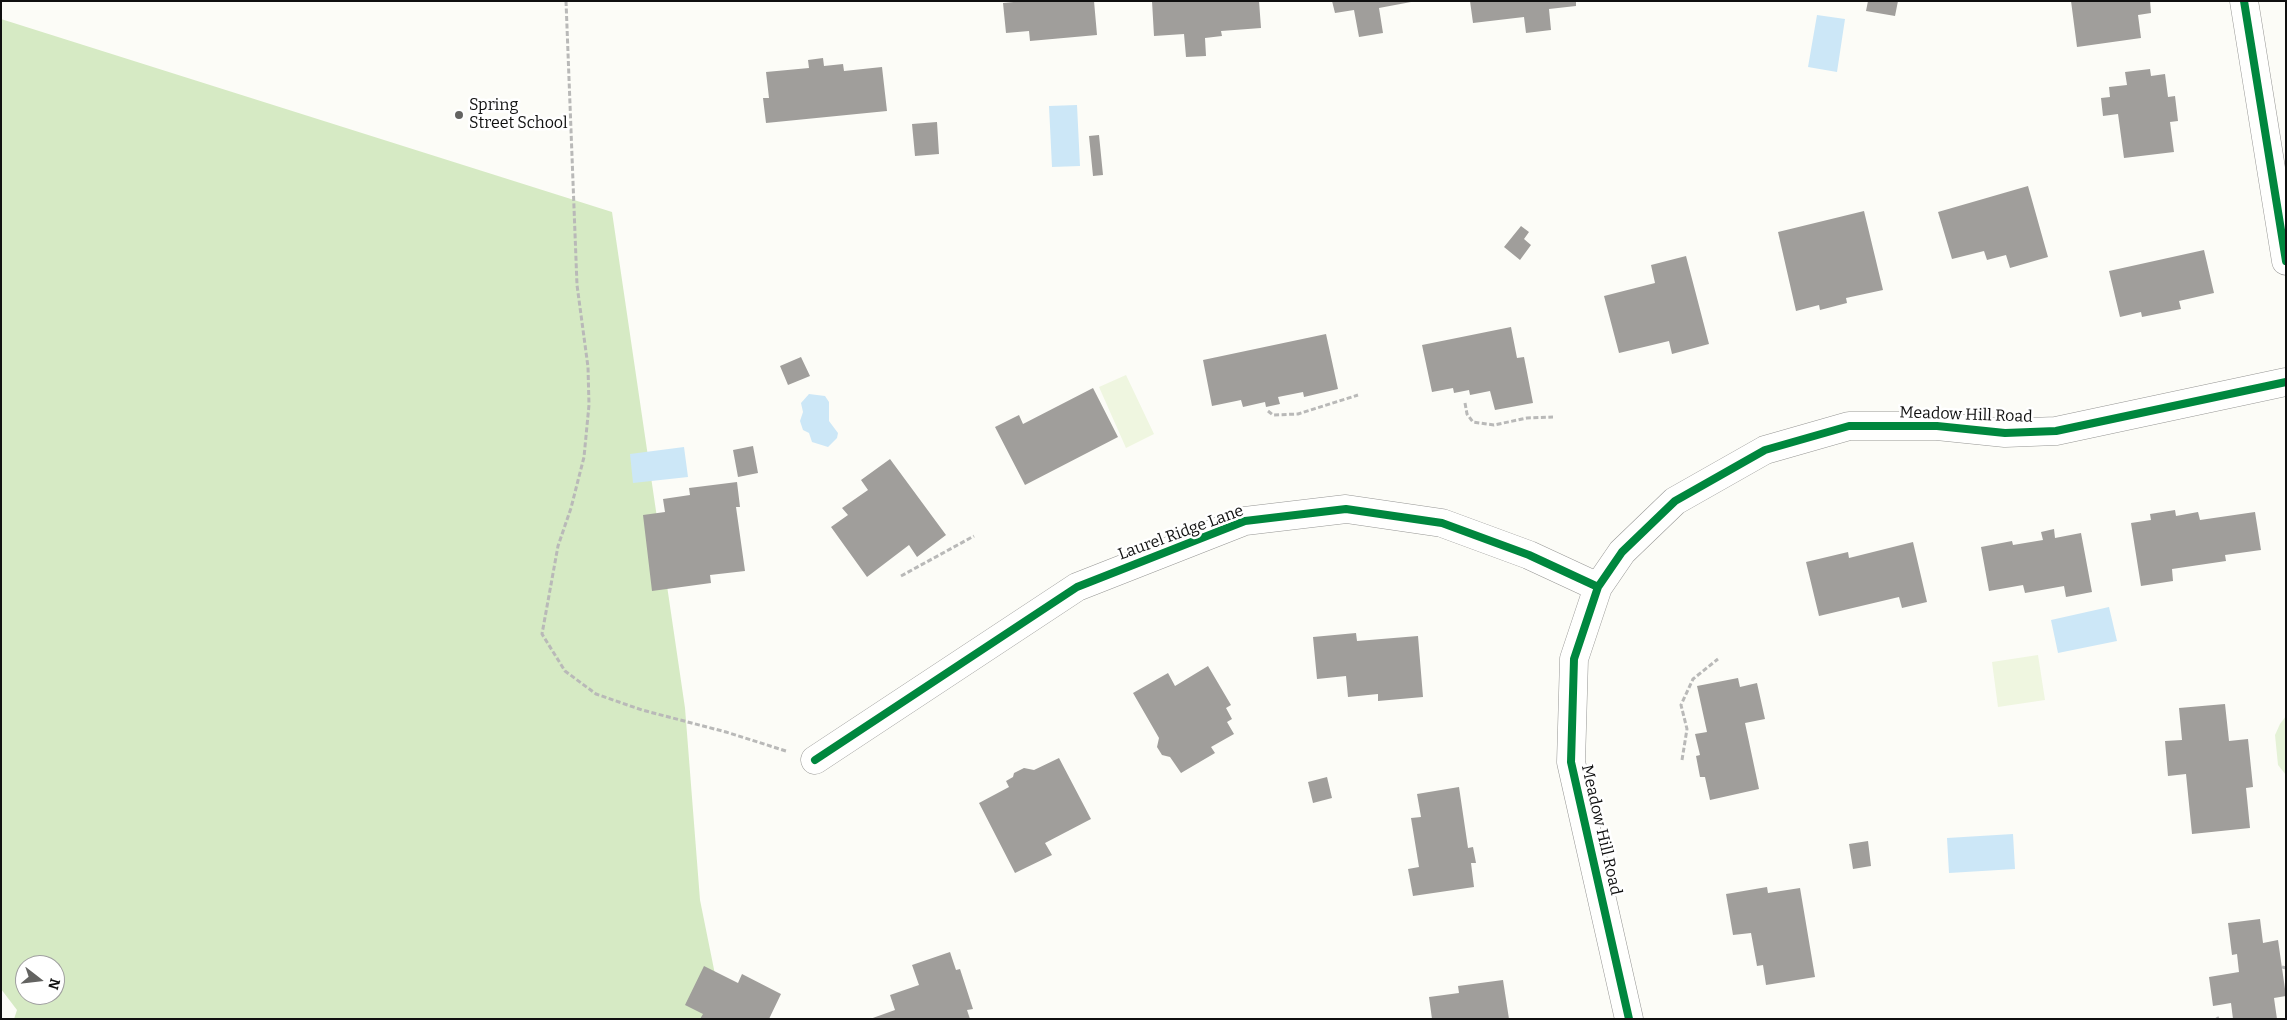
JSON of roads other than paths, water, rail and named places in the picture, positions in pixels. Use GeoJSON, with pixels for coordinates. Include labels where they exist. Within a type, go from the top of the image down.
{"type":"FeatureCollection","features":[{"type":"Feature","properties":{"kind":"street"},"geometry":{"type":"LineString","coordinates":[[2244,1],[2286,261]]}},
{"type":"Feature","properties":{"kind":"street","name":"Meadow Hill Road"},"geometry":{"type":"LineString","coordinates":[[1629,1019],[1571,762],[1574,659],[1598,587],[1622,552],[1675,501],[1765,450],[1849,426],[1937,426],[2005,433],[2056,431],[2286,382]]}},
{"type":"Feature","properties":{"kind":"street","name":"Laurel Ridge Lane"},"geometry":{"type":"LineString","coordinates":[[815,760],[1077,587],[1245,521],[1346,509],[1442,523],[1529,555],[1598,587]]}},
{"type":"Feature","properties":{"kind":"water"},"geometry":{"type":"Polygon","coordinates":[[[1817,15],[1845,19],[1837,72],[1808,67],[1817,15]]]}},
{"type":"Feature","properties":{"kind":"water"},"geometry":{"type":"Polygon","coordinates":[[[1077,105],[1080,166],[1052,167],[1049,106],[1077,105]]]}},
{"type":"Feature","properties":{"kind":"water"},"geometry":{"type":"Polygon","coordinates":[[[809,394],[825,396],[829,402],[829,421],[838,433],[837,438],[828,447],[812,442],[809,433],[803,430],[800,421],[803,412],[801,403],[809,394]]]}},
{"type":"Feature","properties":{"kind":"water"},"geometry":{"type":"Polygon","coordinates":[[[684,447],[688,477],[633,483],[630,454],[684,447]]]}},
{"type":"Feature","properties":{"kind":"water"},"geometry":{"type":"Polygon","coordinates":[[[2109,607],[2117,641],[2058,653],[2051,620],[2109,607]]]}},
{"type":"Feature","properties":{"kind":"water"},"geometry":{"type":"Polygon","coordinates":[[[2013,834],[2015,869],[1949,873],[1947,838],[2013,834]]]}},
{"type":"Feature","properties":{"kind":"place","name":"Spring Street School"},"geometry":{"type":"Point","coordinates":[459,115]}}]}
